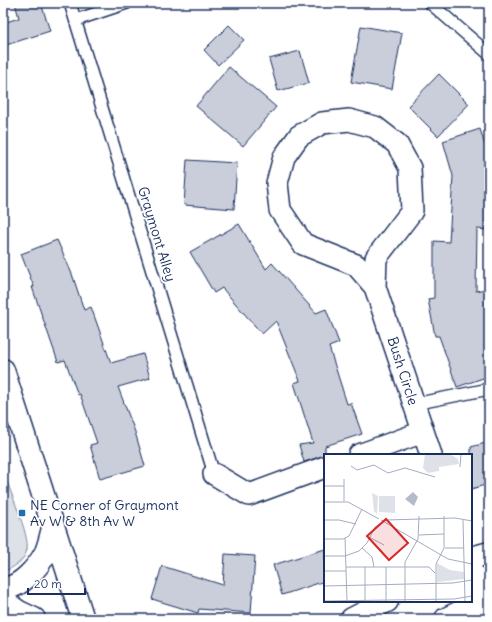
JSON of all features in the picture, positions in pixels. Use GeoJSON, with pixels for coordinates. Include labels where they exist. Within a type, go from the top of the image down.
{"type":"FeatureCollection","features":[{"type":"Feature","properties":{"kind":"main road"},"geometry":{"type":"LineString","coordinates":[[3,370],[8,399],[53,528],[82,619]]}},
{"type":"Feature","properties":{"kind":"main road"},"geometry":{"type":"LineString","coordinates":[[3,588],[7,588],[20,582],[32,572],[46,552],[53,528]]}},
{"type":"Feature","properties":{"kind":"main road"},"geometry":{"type":"LineString","coordinates":[[472,558],[489,553]]}},
{"type":"Feature","properties":{"kind":"main road"},"geometry":{"type":"LineString","coordinates":[[446,619],[486,599]]}},
{"type":"Feature","properties":{"kind":"main road"},"geometry":{"type":"LineString","coordinates":[[3,600],[19,612],[34,619]]}},
{"type":"Feature","properties":{"kind":"main road"},"geometry":{"type":"LineString","coordinates":[[352,619],[385,602]]}},
{"type":"Feature","properties":{"kind":"street","name":"Bush Circle"},"geometry":{"type":"LineString","coordinates":[[375,287],[356,265],[303,244],[280,210],[277,183],[284,157],[299,136],[322,123],[349,120],[375,127],[397,144],[410,168],[412,211],[376,258],[375,287],[431,454]]}},
{"type":"Feature","properties":{"kind":"street"},"geometry":{"type":"LineString","coordinates":[[362,454],[423,432]]}},
{"type":"Feature","properties":{"kind":"street"},"geometry":{"type":"LineString","coordinates":[[214,474],[249,495],[324,467]]}},
{"type":"Feature","properties":{"kind":"street"},"geometry":{"type":"LineString","coordinates":[[472,571],[486,599]]}},
{"type":"Feature","properties":{"kind":"lane","name":"Graymont Alley"},"geometry":{"type":"LineString","coordinates":[[70,3],[214,474]]}},
{"type":"Feature","properties":{"kind":"lane"},"geometry":{"type":"LineString","coordinates":[[76,20],[127,3]]}},
{"type":"Feature","properties":{"kind":"lane"},"geometry":{"type":"LineString","coordinates":[[430,3],[489,54]]}},
{"type":"Feature","properties":{"kind":"lane"},"geometry":{"type":"LineString","coordinates":[[414,404],[489,389]]}},
{"type":"Feature","properties":{"kind":"shaded area"},"geometry":{"type":"Polygon","coordinates":[[[3,471],[22,523],[27,549],[21,560],[3,572],[3,471]]]}},
{"type":"Feature","properties":{"kind":"building"},"geometry":{"type":"Polygon","coordinates":[[[15,3],[41,3],[50,31],[3,46],[3,23],[19,18],[15,3]]]}},
{"type":"Feature","properties":{"kind":"building"},"geometry":{"type":"Polygon","coordinates":[[[229,25],[244,40],[218,65],[204,50],[229,25]]]}},
{"type":"Feature","properties":{"kind":"building"},"geometry":{"type":"Polygon","coordinates":[[[361,26],[402,33],[392,89],[351,82],[361,26]]]}},
{"type":"Feature","properties":{"kind":"building"},"geometry":{"type":"Polygon","coordinates":[[[300,51],[309,83],[278,91],[269,59],[300,51]]]}},
{"type":"Feature","properties":{"kind":"building"},"geometry":{"type":"Polygon","coordinates":[[[229,67],[276,107],[243,146],[196,106],[229,67]]]}},
{"type":"Feature","properties":{"kind":"building"},"geometry":{"type":"Polygon","coordinates":[[[439,74],[469,104],[438,136],[408,106],[439,74]]]}},
{"type":"Feature","properties":{"kind":"building"},"geometry":{"type":"Polygon","coordinates":[[[480,129],[489,159],[489,230],[477,229],[476,291],[485,289],[489,312],[489,376],[457,387],[439,336],[435,336],[428,299],[434,298],[434,241],[449,242],[453,176],[443,141],[480,129]]]}},
{"type":"Feature","properties":{"kind":"building"},"geometry":{"type":"Polygon","coordinates":[[[187,160],[237,163],[234,209],[184,205],[187,160]]]}},
{"type":"Feature","properties":{"kind":"building"},"geometry":{"type":"Polygon","coordinates":[[[239,224],[266,269],[272,263],[316,313],[326,309],[339,343],[329,347],[347,404],[351,403],[362,434],[325,446],[324,455],[304,462],[299,445],[313,443],[294,383],[300,381],[276,321],[262,334],[222,288],[214,293],[190,252],[239,224]]]}},
{"type":"Feature","properties":{"kind":"building"},"geometry":{"type":"Polygon","coordinates":[[[57,240],[72,274],[84,310],[91,307],[111,363],[143,354],[150,378],[118,387],[135,432],[145,466],[100,479],[90,445],[97,443],[80,394],[78,395],[65,360],[58,362],[32,287],[34,287],[21,254],[57,240]]]}},
{"type":"Feature","properties":{"kind":"building"},"geometry":{"type":"Polygon","coordinates":[[[489,442],[489,484],[472,489],[472,454],[471,447],[489,442]]]}},
{"type":"Feature","properties":{"kind":"building"},"geometry":{"type":"Polygon","coordinates":[[[324,549],[324,581],[282,595],[273,565],[324,549]]]}},
{"type":"Feature","properties":{"kind":"building"},"geometry":{"type":"Polygon","coordinates":[[[225,554],[255,556],[251,613],[199,609],[198,613],[152,599],[162,566],[223,585],[225,554]]]}},
{"type":"Feature","properties":{"kind":"place","name":"NE Corner of Graymont Av W & 8th Av W"},"geometry":{"type":"Point","coordinates":[22,513]}}]}
